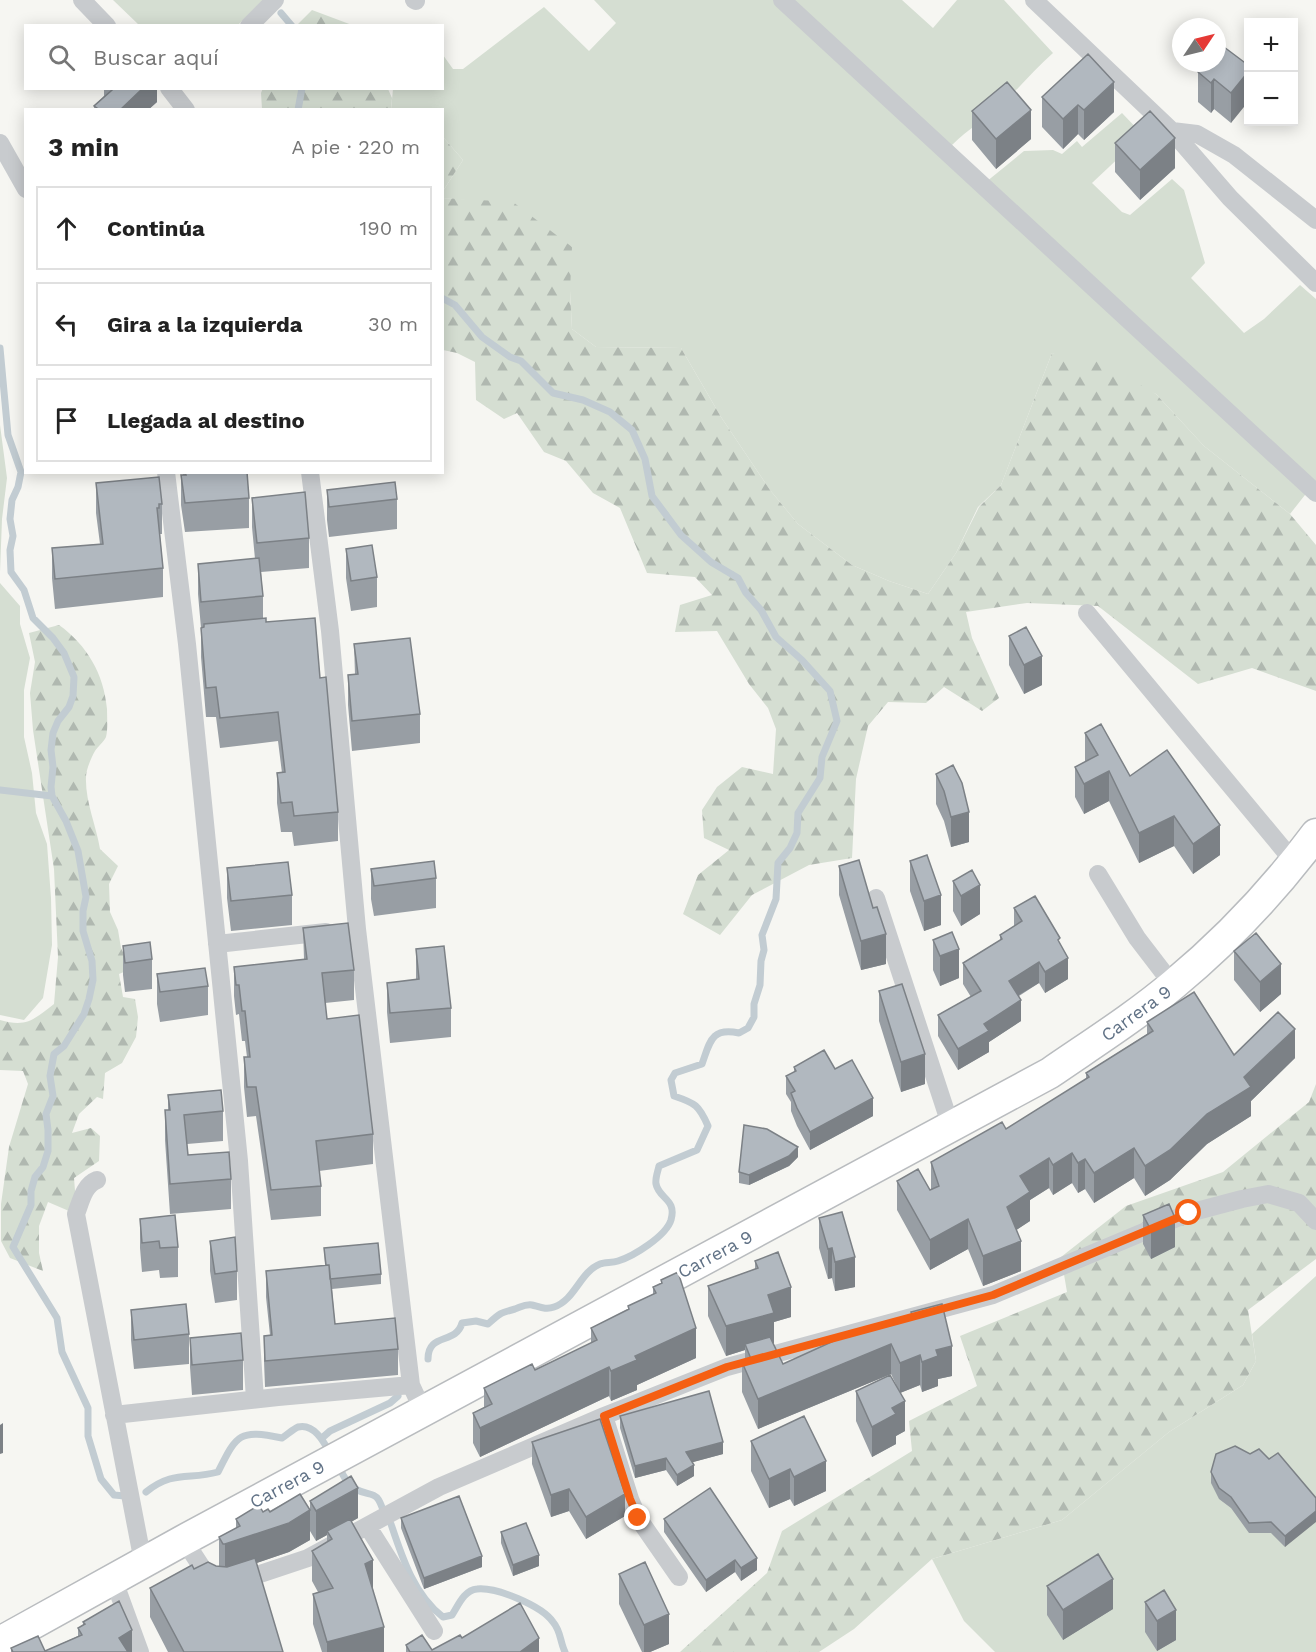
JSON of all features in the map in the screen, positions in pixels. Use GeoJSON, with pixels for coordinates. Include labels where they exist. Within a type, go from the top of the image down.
{"type":"FeatureCollection","features":[{"type":"Feature","properties":{"kind":"highway","name":"Carrera 9"},"geometry":{"type":"LineString","coordinates":[[0,1642],[113,1578],[335,1459],[417,1398],[951,1127],[1050,1073],[1132,1017],[1173,985],[1228,936],[1316,834]]}},
{"type":"Feature","properties":{"kind":"street"},"geometry":{"type":"LineString","coordinates":[[82,0],[105,24]]}},
{"type":"Feature","properties":{"kind":"street"},"geometry":{"type":"LineString","coordinates":[[251,24],[275,0]]}},
{"type":"Feature","properties":{"kind":"street"},"geometry":{"type":"LineString","coordinates":[[782,0],[1316,493]]}},
{"type":"Feature","properties":{"kind":"street"},"geometry":{"type":"LineString","coordinates":[[1034,0],[1172,131],[1230,198],[1316,284]]}},
{"type":"Feature","properties":{"kind":"street"},"geometry":{"type":"LineString","coordinates":[[1172,131],[1197,134],[1234,155],[1316,220]]}},
{"type":"Feature","properties":{"kind":"street"},"geometry":{"type":"LineString","coordinates":[[0,143],[24,185]]}},
{"type":"Feature","properties":{"kind":"street"},"geometry":{"type":"LineString","coordinates":[[166,474],[193,644],[217,944],[238,1161],[255,1399]]}},
{"type":"Feature","properties":{"kind":"street"},"geometry":{"type":"LineString","coordinates":[[114,1415],[255,1399],[417,1398],[357,929],[324,632],[310,474]]}},
{"type":"Feature","properties":{"kind":"street"},"geometry":{"type":"LineString","coordinates":[[1087,613],[1294,862]]}},
{"type":"Feature","properties":{"kind":"street"},"geometry":{"type":"LineString","coordinates":[[1098,874],[1137,938],[1173,985]]}},
{"type":"Feature","properties":{"kind":"street"},"geometry":{"type":"LineString","coordinates":[[876,898],[951,1127]]}},
{"type":"Feature","properties":{"kind":"street"},"geometry":{"type":"LineString","coordinates":[[217,944],[357,929]]}},
{"type":"Feature","properties":{"kind":"street"},"geometry":{"type":"LineString","coordinates":[[97,1180],[92,1182],[85,1191],[75,1214],[143,1562]]}},
{"type":"Feature","properties":{"kind":"street"},"geometry":{"type":"LineString","coordinates":[[184,1540],[210,1580],[217,1585],[227,1585],[308,1558],[440,1487],[604,1416],[727,1367],[993,1295],[1189,1213],[1242,1199],[1268,1194],[1299,1203],[1316,1221]]}},
{"type":"Feature","properties":{"kind":"street"},"geometry":{"type":"LineString","coordinates":[[604,1416],[638,1518],[679,1577]]}},
{"type":"Feature","properties":{"kind":"street"},"geometry":{"type":"LineString","coordinates":[[368,1527],[434,1631]]}},
{"type":"Feature","properties":{"kind":"street"},"geometry":{"type":"LineString","coordinates":[[113,1578],[140,1652]]}},
{"type":"Feature","properties":{"kind":"green space"},"geometry":{"type":"Polygon","coordinates":[[[113,0],[263,0],[239,24],[138,24],[113,0]]]}},
{"type":"Feature","properties":{"kind":"green space"},"geometry":{"type":"Polygon","coordinates":[[[594,0],[902,0],[933,28],[957,0],[1004,0],[1053,53],[991,114],[952,145],[986,182],[1024,151],[1053,150],[1062,154],[1077,141],[1082,147],[1122,113],[1143,135],[1092,183],[1122,212],[1130,215],[1172,179],[1184,190],[1205,263],[1191,278],[1244,333],[1264,319],[1300,285],[1316,299],[1316,481],[1290,514],[1204,446],[1156,394],[1052,353],[1001,485],[978,507],[956,553],[928,594],[852,565],[798,524],[770,490],[721,417],[681,348],[596,347],[572,329],[570,291],[477,201],[444,198],[444,189],[463,160],[444,138],[444,108],[391,108],[393,90],[444,90],[444,56],[453,69],[463,69],[544,7],[589,51],[616,23],[594,0]]]}},
{"type":"Feature","properties":{"kind":"green space"},"geometry":{"type":"Polygon","coordinates":[[[312,10],[349,24],[298,24],[312,10]]]}},
{"type":"Feature","properties":{"kind":"green space"},"geometry":{"type":"Polygon","coordinates":[[[262,90],[388,90],[392,98],[391,108],[262,108],[262,90]]]}},
{"type":"Feature","properties":{"kind":"green space"},"geometry":{"type":"Polygon","coordinates":[[[444,138],[463,160],[444,189],[444,138]]]}},
{"type":"Feature","properties":{"kind":"green space"},"geometry":{"type":"Polygon","coordinates":[[[444,198],[513,202],[572,247],[570,291],[572,329],[596,347],[681,348],[721,417],[770,490],[798,524],[852,565],[928,594],[956,553],[979,507],[1001,485],[1052,353],[1101,362],[1156,394],[1204,446],[1290,514],[1316,545],[1316,691],[1252,668],[1198,684],[1098,606],[1027,603],[966,612],[972,638],[999,698],[982,711],[944,687],[926,703],[888,702],[868,726],[856,779],[852,858],[809,865],[752,895],[720,935],[683,914],[698,875],[729,850],[704,838],[702,810],[717,787],[742,767],[773,774],[776,729],[768,708],[749,684],[717,631],[675,632],[680,605],[712,595],[695,577],[647,573],[620,508],[593,493],[566,461],[544,452],[517,413],[504,419],[476,400],[475,362],[457,353],[444,350],[444,198]]]}},
{"type":"Feature","properties":{"kind":"green space"},"geometry":{"type":"Polygon","coordinates":[[[0,425],[7,478],[2,519],[0,572],[0,425]]]}},
{"type":"Feature","properties":{"kind":"green space"},"geometry":{"type":"Polygon","coordinates":[[[0,583],[20,606],[20,624],[30,658],[24,690],[24,737],[32,773],[36,813],[47,844],[51,898],[52,945],[43,998],[24,1020],[0,1015],[0,583]]]}},
{"type":"Feature","properties":{"kind":"green space"},"geometry":{"type":"Polygon","coordinates":[[[59,625],[86,651],[98,672],[105,696],[106,737],[90,760],[86,774],[86,786],[100,849],[118,866],[109,884],[110,912],[118,930],[121,948],[131,969],[119,974],[123,997],[135,999],[138,1017],[136,1037],[122,1063],[105,1073],[103,1099],[97,1097],[79,1114],[72,1133],[91,1128],[100,1136],[99,1161],[74,1178],[76,1203],[69,1211],[48,1202],[39,1226],[39,1253],[43,1271],[10,1258],[1,1241],[1,1204],[9,1147],[28,1084],[23,1071],[0,1070],[0,1020],[17,1023],[30,1021],[54,1004],[58,957],[54,869],[33,730],[30,693],[35,662],[29,633],[59,625]]]}},
{"type":"Feature","properties":{"kind":"green space"},"geometry":{"type":"Polygon","coordinates":[[[1316,1084],[1316,1259],[1248,1310],[1256,1361],[1243,1385],[1169,1432],[1062,1520],[932,1559],[854,1629],[819,1652],[680,1652],[767,1573],[782,1531],[912,1451],[909,1421],[977,1386],[960,1336],[1067,1292],[1061,1257],[1126,1206],[1223,1172],[1309,1102],[1316,1084]]]}},
{"type":"Feature","properties":{"kind":"green space"},"geometry":{"type":"Polygon","coordinates":[[[1316,1276],[1316,1652],[995,1652],[964,1621],[932,1559],[1062,1520],[1169,1432],[1243,1385],[1256,1361],[1252,1334],[1316,1276]]]}},
{"type":"Feature","properties":{"kind":"building"},"geometry":{"type":"Polygon","coordinates":[[[1226,48],[1244,62],[1244,77],[1231,93],[1214,79],[1211,83],[1198,72],[1226,72],[1226,48]]]}},
{"type":"Feature","properties":{"kind":"building"},"geometry":{"type":"Polygon","coordinates":[[[1088,54],[1114,82],[1084,110],[1078,105],[1063,119],[1042,97],[1088,54]]]}},
{"type":"Feature","properties":{"kind":"building"},"geometry":{"type":"Polygon","coordinates":[[[1007,82],[1031,110],[996,139],[972,111],[1007,82]]]}},
{"type":"Feature","properties":{"kind":"building"},"geometry":{"type":"Polygon","coordinates":[[[112,90],[141,90],[122,108],[94,106],[112,90]]]}},
{"type":"Feature","properties":{"kind":"building"},"geometry":{"type":"Polygon","coordinates":[[[1150,111],[1175,138],[1140,170],[1115,143],[1150,111]]]}},
{"type":"Feature","properties":{"kind":"building"},"geometry":{"type":"Polygon","coordinates":[[[247,474],[249,498],[185,503],[181,475],[247,474]]]}},
{"type":"Feature","properties":{"kind":"building"},"geometry":{"type":"Polygon","coordinates":[[[159,477],[162,504],[159,504],[157,508],[163,568],[55,579],[52,548],[103,544],[96,483],[159,477]]]}},
{"type":"Feature","properties":{"kind":"building"},"geometry":{"type":"Polygon","coordinates":[[[395,482],[397,499],[329,507],[327,490],[395,482]]]}},
{"type":"Feature","properties":{"kind":"building"},"geometry":{"type":"Polygon","coordinates":[[[305,492],[309,538],[257,543],[252,498],[305,492]]]}},
{"type":"Feature","properties":{"kind":"building"},"geometry":{"type":"Polygon","coordinates":[[[372,545],[377,577],[351,581],[346,549],[372,545]]]}},
{"type":"Feature","properties":{"kind":"building"},"geometry":{"type":"Polygon","coordinates":[[[259,558],[263,596],[201,602],[198,564],[259,558]]]}},
{"type":"Feature","properties":{"kind":"building"},"geometry":{"type":"Polygon","coordinates":[[[266,618],[266,622],[315,618],[320,678],[326,677],[338,812],[294,816],[292,802],[281,803],[277,773],[285,772],[278,712],[220,718],[216,687],[206,688],[201,628],[204,624],[266,618]]]}},
{"type":"Feature","properties":{"kind":"building"},"geometry":{"type":"Polygon","coordinates":[[[1026,627],[1042,656],[1024,665],[1009,636],[1026,627]]]}},
{"type":"Feature","properties":{"kind":"building"},"geometry":{"type":"Polygon","coordinates":[[[410,638],[420,714],[352,721],[348,675],[358,674],[354,644],[410,638]]]}},
{"type":"Feature","properties":{"kind":"building"},"geometry":{"type":"Polygon","coordinates":[[[1101,724],[1130,776],[1167,750],[1220,825],[1193,844],[1174,816],[1139,833],[1109,771],[1084,784],[1075,767],[1098,755],[1085,733],[1101,724]]]}},
{"type":"Feature","properties":{"kind":"building"},"geometry":{"type":"Polygon","coordinates":[[[953,765],[962,783],[969,812],[951,817],[944,791],[936,774],[953,765]]]}},
{"type":"Feature","properties":{"kind":"building"},"geometry":{"type":"Polygon","coordinates":[[[927,855],[941,895],[924,901],[910,861],[927,855]]]}},
{"type":"Feature","properties":{"kind":"building"},"geometry":{"type":"Polygon","coordinates":[[[859,860],[873,908],[877,907],[886,934],[861,941],[839,866],[859,860]]]}},
{"type":"Feature","properties":{"kind":"building"},"geometry":{"type":"Polygon","coordinates":[[[434,861],[436,878],[374,886],[371,869],[434,861]]]}},
{"type":"Feature","properties":{"kind":"building"},"geometry":{"type":"Polygon","coordinates":[[[288,862],[292,895],[231,901],[227,868],[288,862]]]}},
{"type":"Feature","properties":{"kind":"building"},"geometry":{"type":"Polygon","coordinates":[[[972,870],[980,885],[961,896],[953,881],[972,870]]]}},
{"type":"Feature","properties":{"kind":"building"},"geometry":{"type":"Polygon","coordinates":[[[1035,896],[1060,938],[1058,940],[1068,958],[1045,972],[1039,962],[1009,981],[1021,1000],[984,1024],[989,1031],[958,1049],[938,1015],[981,991],[963,963],[1002,939],[1000,935],[1022,921],[1014,908],[1035,896]]]}},
{"type":"Feature","properties":{"kind":"building"},"geometry":{"type":"Polygon","coordinates":[[[348,923],[354,970],[322,973],[327,1019],[359,1015],[373,1134],[316,1141],[321,1186],[271,1190],[256,1087],[247,1087],[244,1057],[250,1057],[245,1011],[242,1011],[234,967],[307,959],[303,928],[348,923]]]}},
{"type":"Feature","properties":{"kind":"building"},"geometry":{"type":"Polygon","coordinates":[[[952,932],[959,949],[940,956],[933,940],[952,932]]]}},
{"type":"Feature","properties":{"kind":"building"},"geometry":{"type":"Polygon","coordinates":[[[1256,933],[1281,964],[1260,982],[1234,951],[1256,933]]]}},
{"type":"Feature","properties":{"kind":"building"},"geometry":{"type":"Polygon","coordinates":[[[150,942],[152,959],[125,963],[123,946],[150,942]]]}},
{"type":"Feature","properties":{"kind":"building"},"geometry":{"type":"Polygon","coordinates":[[[444,946],[451,1008],[390,1013],[387,983],[419,979],[416,949],[444,946]]]}},
{"type":"Feature","properties":{"kind":"building"},"geometry":{"type":"Polygon","coordinates":[[[205,968],[208,986],[160,992],[157,974],[205,968]]]}},
{"type":"Feature","properties":{"kind":"building"},"geometry":{"type":"Polygon","coordinates":[[[902,984],[925,1054],[901,1062],[879,991],[902,984]]]}},
{"type":"Feature","properties":{"kind":"building"},"geometry":{"type":"Polygon","coordinates":[[[1194,992],[1234,1055],[1278,1012],[1295,1029],[1244,1077],[1251,1087],[1207,1114],[1170,1150],[1145,1166],[1134,1148],[1094,1173],[1085,1159],[1078,1163],[1072,1153],[1053,1165],[1049,1158],[1020,1176],[1030,1192],[1007,1207],[1021,1241],[983,1256],[968,1219],[930,1240],[897,1181],[918,1169],[930,1190],[939,1186],[931,1162],[1002,1122],[1006,1129],[1089,1077],[1086,1073],[1153,1031],[1147,1022],[1194,992]]]}},
{"type":"Feature","properties":{"kind":"building"},"geometry":{"type":"Polygon","coordinates":[[[824,1050],[835,1069],[852,1060],[873,1098],[810,1132],[797,1108],[791,1093],[795,1091],[786,1076],[796,1071],[794,1067],[824,1050]]]}},
{"type":"Feature","properties":{"kind":"building"},"geometry":{"type":"Polygon","coordinates":[[[221,1090],[223,1111],[184,1115],[188,1155],[229,1152],[231,1179],[170,1184],[165,1110],[170,1110],[168,1095],[221,1090]]]}},
{"type":"Feature","properties":{"kind":"building"},"geometry":{"type":"Polygon","coordinates":[[[744,1125],[767,1129],[798,1147],[789,1156],[749,1175],[739,1172],[744,1125]]]}},
{"type":"Feature","properties":{"kind":"building"},"geometry":{"type":"Polygon","coordinates":[[[1169,1204],[1175,1218],[1151,1230],[1143,1215],[1169,1204]]]}},
{"type":"Feature","properties":{"kind":"building"},"geometry":{"type":"Polygon","coordinates":[[[842,1212],[855,1257],[835,1262],[832,1248],[828,1249],[819,1218],[842,1212]]]}},
{"type":"Feature","properties":{"kind":"building"},"geometry":{"type":"Polygon","coordinates":[[[175,1215],[178,1247],[160,1248],[159,1241],[142,1243],[140,1219],[175,1215]]]}},
{"type":"Feature","properties":{"kind":"building"},"geometry":{"type":"Polygon","coordinates":[[[235,1237],[237,1271],[215,1274],[210,1241],[235,1237]]]}},
{"type":"Feature","properties":{"kind":"building"},"geometry":{"type":"Polygon","coordinates":[[[378,1243],[381,1274],[330,1279],[324,1248],[378,1243]]]}},
{"type":"Feature","properties":{"kind":"building"},"geometry":{"type":"Polygon","coordinates":[[[778,1252],[791,1287],[768,1295],[774,1313],[726,1326],[708,1286],[758,1268],[755,1261],[778,1252]]]}},
{"type":"Feature","properties":{"kind":"building"},"geometry":{"type":"Polygon","coordinates":[[[329,1265],[335,1324],[395,1318],[398,1349],[265,1361],[264,1336],[272,1335],[266,1271],[329,1265]]]}},
{"type":"Feature","properties":{"kind":"building"},"geometry":{"type":"Polygon","coordinates":[[[678,1272],[696,1328],[635,1356],[637,1360],[611,1371],[609,1367],[480,1428],[473,1413],[492,1404],[484,1388],[532,1364],[535,1370],[597,1340],[591,1328],[629,1309],[628,1306],[656,1293],[653,1287],[662,1283],[661,1280],[678,1272]]]}},
{"type":"Feature","properties":{"kind":"building"},"geometry":{"type":"Polygon","coordinates":[[[186,1304],[189,1334],[134,1340],[131,1310],[186,1304]]]}},
{"type":"Feature","properties":{"kind":"building"},"geometry":{"type":"Polygon","coordinates":[[[942,1304],[952,1346],[936,1350],[938,1356],[922,1362],[920,1355],[900,1363],[891,1344],[758,1399],[742,1362],[751,1359],[745,1344],[770,1337],[783,1364],[849,1334],[875,1325],[876,1328],[912,1315],[911,1312],[942,1304]]]}},
{"type":"Feature","properties":{"kind":"building"},"geometry":{"type":"Polygon","coordinates":[[[241,1333],[243,1360],[192,1365],[190,1338],[241,1333]]]}},
{"type":"Feature","properties":{"kind":"building"},"geometry":{"type":"Polygon","coordinates":[[[890,1375],[905,1401],[892,1408],[896,1414],[872,1427],[856,1391],[890,1375]]]}},
{"type":"Feature","properties":{"kind":"building"},"geometry":{"type":"Polygon","coordinates":[[[709,1391],[723,1442],[686,1452],[694,1465],[677,1475],[666,1458],[635,1466],[620,1416],[709,1391]]]}},
{"type":"Feature","properties":{"kind":"building"},"geometry":{"type":"Polygon","coordinates":[[[804,1416],[826,1461],[794,1477],[790,1469],[769,1479],[751,1441],[804,1416]]]}},
{"type":"Feature","properties":{"kind":"building"},"geometry":{"type":"Polygon","coordinates":[[[600,1419],[625,1494],[586,1517],[569,1489],[551,1495],[532,1442],[600,1419]]]}},
{"type":"Feature","properties":{"kind":"building"},"geometry":{"type":"Polygon","coordinates":[[[1235,1446],[1250,1454],[1259,1449],[1269,1459],[1278,1453],[1316,1498],[1316,1511],[1285,1536],[1271,1522],[1249,1523],[1231,1497],[1219,1488],[1211,1472],[1216,1454],[1235,1446]]]}},
{"type":"Feature","properties":{"kind":"building"},"geometry":{"type":"Polygon","coordinates":[[[351,1476],[358,1488],[316,1511],[310,1501],[351,1476]]]}},
{"type":"Feature","properties":{"kind":"building"},"geometry":{"type":"Polygon","coordinates":[[[710,1488],[757,1558],[741,1568],[735,1560],[706,1580],[664,1519],[710,1488]]]}},
{"type":"Feature","properties":{"kind":"building"},"geometry":{"type":"Polygon","coordinates":[[[300,1494],[310,1510],[289,1523],[223,1544],[219,1537],[240,1526],[236,1519],[259,1505],[263,1512],[268,1509],[270,1512],[300,1494]]]}},
{"type":"Feature","properties":{"kind":"building"},"geometry":{"type":"Polygon","coordinates":[[[459,1496],[482,1556],[424,1578],[401,1518],[459,1496]]]}},
{"type":"Feature","properties":{"kind":"building"},"geometry":{"type":"Polygon","coordinates":[[[350,1519],[373,1560],[365,1564],[384,1627],[327,1642],[313,1594],[333,1588],[312,1551],[332,1539],[327,1531],[350,1519]]]}},
{"type":"Feature","properties":{"kind":"building"},"geometry":{"type":"Polygon","coordinates":[[[526,1523],[539,1555],[513,1565],[501,1532],[526,1523]]]}},
{"type":"Feature","properties":{"kind":"building"},"geometry":{"type":"Polygon","coordinates":[[[1098,1554],[1113,1579],[1063,1610],[1047,1586],[1098,1554]]]}},
{"type":"Feature","properties":{"kind":"building"},"geometry":{"type":"Polygon","coordinates":[[[255,1558],[283,1652],[184,1652],[150,1588],[192,1565],[194,1569],[208,1562],[216,1566],[227,1567],[255,1558]]]}},
{"type":"Feature","properties":{"kind":"building"},"geometry":{"type":"Polygon","coordinates":[[[645,1562],[669,1614],[644,1625],[619,1574],[645,1562]]]}},
{"type":"Feature","properties":{"kind":"building"},"geometry":{"type":"Polygon","coordinates":[[[1164,1590],[1176,1610],[1157,1621],[1145,1602],[1164,1590]]]}},
{"type":"Feature","properties":{"kind":"building"},"geometry":{"type":"Polygon","coordinates":[[[119,1601],[132,1630],[119,1638],[128,1652],[13,1652],[11,1648],[38,1636],[45,1651],[82,1635],[78,1628],[85,1624],[83,1622],[119,1601]]]}},
{"type":"Feature","properties":{"kind":"building"},"geometry":{"type":"Polygon","coordinates":[[[520,1603],[539,1638],[520,1652],[410,1652],[406,1645],[422,1635],[432,1650],[460,1635],[462,1638],[520,1603]]]}},
{"type":"Feature","properties":{"kind":"waterway"},"geometry":{"type":"LineString","coordinates":[[281,13],[290,24]]}},
{"type":"Feature","properties":{"kind":"waterway"},"geometry":{"type":"LineString","coordinates":[[298,108],[302,90]]}},
{"type":"Feature","properties":{"kind":"waterway"},"geometry":{"type":"LineString","coordinates":[[428,1359],[432,1345],[454,1334],[462,1323],[476,1321],[488,1324],[500,1314],[525,1305],[554,1307],[567,1298],[593,1268],[632,1255],[649,1245],[668,1226],[672,1208],[656,1184],[659,1166],[697,1150],[708,1126],[696,1106],[674,1096],[671,1080],[675,1073],[702,1064],[710,1043],[717,1034],[739,1033],[748,1028],[754,1017],[754,1004],[760,985],[764,950],[762,935],[776,899],[778,863],[790,848],[797,833],[798,813],[820,778],[822,757],[837,721],[830,691],[802,660],[776,637],[761,610],[746,593],[738,578],[711,562],[681,535],[652,496],[645,459],[632,430],[610,412],[583,400],[553,393],[521,361],[510,357],[482,337],[455,305],[444,299]]}},
{"type":"Feature","properties":{"kind":"waterway"},"geometry":{"type":"LineString","coordinates":[[0,348],[8,435],[21,472],[12,500],[10,519],[13,536],[10,550],[11,572],[24,590],[33,618],[64,653],[74,677],[73,696],[69,707],[58,721],[53,733],[51,787],[52,796],[66,821],[78,851],[86,897],[83,931],[92,961],[93,980],[84,1014],[64,1046],[54,1054],[50,1076],[53,1096],[46,1114],[48,1151],[43,1167],[35,1177],[31,1191],[31,1205],[13,1247],[57,1318],[62,1352],[88,1408],[88,1436],[101,1479],[114,1495],[125,1496]]}},
{"type":"Feature","properties":{"kind":"waterway"},"geometry":{"type":"LineString","coordinates":[[0,790],[52,796]]}},
{"type":"Feature","properties":{"kind":"waterway"},"geometry":{"type":"LineString","coordinates":[[322,1438],[330,1431],[390,1403],[398,1396]]}},
{"type":"Feature","properties":{"kind":"waterway"},"geometry":{"type":"LineString","coordinates":[[146,1492],[173,1478],[218,1472],[235,1442],[248,1435],[282,1438],[298,1427],[309,1428],[318,1434],[330,1453]]}},
{"type":"Feature","properties":{"kind":"waterway"},"geometry":{"type":"LineString","coordinates":[[338,1465],[352,1487],[373,1495],[379,1500],[384,1513]]}},
{"type":"Feature","properties":{"kind":"waterway"},"geometry":{"type":"LineString","coordinates":[[391,1524],[410,1575],[424,1598],[443,1617],[452,1615],[462,1599],[472,1590],[486,1589],[507,1594],[529,1604],[547,1616],[558,1629],[565,1652]]}},
{"type":"Feature","properties":{"kind":"route"},"geometry":{"type":"LineString","coordinates":[[638,1518],[604,1416],[727,1367],[993,1295],[1189,1213]]}}]}
